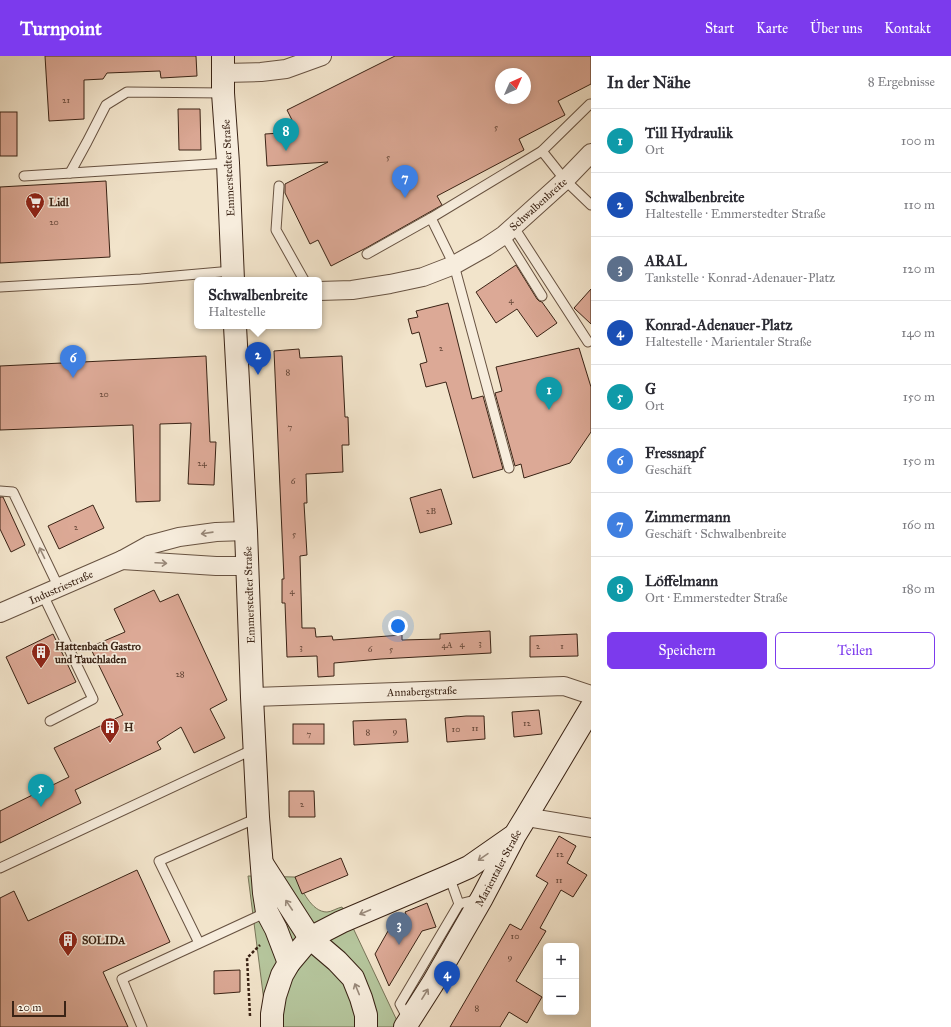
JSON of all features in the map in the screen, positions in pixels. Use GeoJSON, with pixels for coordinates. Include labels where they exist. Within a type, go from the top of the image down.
{"type":"FeatureCollection","features":[{"type":"Feature","properties":{"kind":"main road","name":"Emmerstedter Straße"},"geometry":{"type":"LineString","coordinates":[[223,74],[232,276]]}},
{"type":"Feature","properties":{"kind":"main road","name":"Emmerstedter Straße"},"geometry":{"type":"LineString","coordinates":[[235,329],[248,566],[252,697],[256,748],[258,817],[264,892],[272,920],[289,963]]}},
{"type":"Feature","properties":{"kind":"main road","name":"Marientaler Straße"},"geometry":{"type":"LineString","coordinates":[[407,1024],[433,983],[482,898],[515,835],[591,708]]}},
{"type":"Feature","properties":{"kind":"main road"},"geometry":{"type":"LineString","coordinates":[[272,1027],[272,1014],[275,996],[282,975],[289,963],[310,938],[341,922],[470,867],[515,835]]}},
{"type":"Feature","properties":{"kind":"main road","name":"Emmerstedter Straße"},"geometry":{"type":"LineString","coordinates":[[262,864],[310,938],[337,961],[353,978],[366,1014],[366,1027]]}},
{"type":"Feature","properties":{"kind":"street"},"geometry":{"type":"LineString","coordinates":[[223,74],[286,69],[322,56]]}},
{"type":"Feature","properties":{"kind":"street","name":"Schwalbenbreite"},"geometry":{"type":"LineString","coordinates":[[322,291],[352,290],[390,284],[423,277],[454,265],[486,247],[509,231],[565,180],[591,153]]}},
{"type":"Feature","properties":{"kind":"street","name":"Industriestraße"},"geometry":{"type":"LineString","coordinates":[[0,613],[122,560],[149,545],[179,537],[216,532],[246,531]]}},
{"type":"Feature","properties":{"kind":"street","name":"Industriestraße"},"geometry":{"type":"LineString","coordinates":[[122,560],[216,566],[248,566]]}},
{"type":"Feature","properties":{"kind":"street","name":"Annabergstraße"},"geometry":{"type":"LineString","coordinates":[[252,697],[564,686],[591,695]]}},
{"type":"Feature","properties":{"kind":"street"},"geometry":{"type":"LineString","coordinates":[[526,817],[591,828]]}},
{"type":"Feature","properties":{"kind":"lane"},"geometry":{"type":"LineString","coordinates":[[70,174],[106,105],[127,92],[223,74]]}},
{"type":"Feature","properties":{"kind":"lane"},"geometry":{"type":"LineString","coordinates":[[367,254],[431,218],[542,151],[590,104]]}},
{"type":"Feature","properties":{"kind":"lane"},"geometry":{"type":"LineString","coordinates":[[542,151],[565,180],[591,205]]}},
{"type":"Feature","properties":{"kind":"lane"},"geometry":{"type":"LineString","coordinates":[[24,176],[228,163]]}},
{"type":"Feature","properties":{"kind":"lane"},"geometry":{"type":"LineString","coordinates":[[279,186],[276,230],[302,277]]}},
{"type":"Feature","properties":{"kind":"lane"},"geometry":{"type":"LineString","coordinates":[[431,218],[454,265],[509,468]]}},
{"type":"Feature","properties":{"kind":"lane"},"geometry":{"type":"LineString","coordinates":[[509,231],[542,296]]}},
{"type":"Feature","properties":{"kind":"lane"},"geometry":{"type":"LineString","coordinates":[[509,231],[588,342]]}},
{"type":"Feature","properties":{"kind":"lane"},"geometry":{"type":"LineString","coordinates":[[202,277],[232,276]]}},
{"type":"Feature","properties":{"kind":"lane"},"geometry":{"type":"LineString","coordinates":[[0,287],[194,277]]}},
{"type":"Feature","properties":{"kind":"lane"},"geometry":{"type":"LineString","coordinates":[[0,491],[13,492],[60,588]]}},
{"type":"Feature","properties":{"kind":"lane"},"geometry":{"type":"LineString","coordinates":[[43,595],[93,699],[50,721]]}},
{"type":"Feature","properties":{"kind":"lane"},"geometry":{"type":"LineString","coordinates":[[0,868],[256,748]]}},
{"type":"Feature","properties":{"kind":"lane"},"geometry":{"type":"LineString","coordinates":[[199,943],[159,861],[258,817]]}},
{"type":"Feature","properties":{"kind":"lane"},"geometry":{"type":"LineString","coordinates":[[449,876],[459,904]]}},
{"type":"Feature","properties":{"kind":"lane"},"geometry":{"type":"LineString","coordinates":[[407,1024],[400,1004],[459,904],[482,898]]}},
{"type":"Feature","properties":{"kind":"lane"},"geometry":{"type":"LineString","coordinates":[[142,1027],[122,979],[199,943],[272,920]]}},
{"type":"Feature","properties":{"kind":"path"},"geometry":{"type":"LineString","coordinates":[[251,1019],[247,958],[272,920]]}},
{"type":"Feature","properties":{"kind":"green space"},"geometry":{"type":"Polygon","coordinates":[[[248,876],[295,877],[308,899],[316,908],[327,912],[342,907],[400,1027],[264,1027],[265,1009],[248,876]]]}},
{"type":"Feature","properties":{"kind":"building"},"geometry":{"type":"Polygon","coordinates":[[[45,56],[196,56],[197,76],[161,78],[160,71],[107,73],[103,79],[84,80],[84,119],[49,121],[45,56]]]}},
{"type":"Feature","properties":{"kind":"building"},"geometry":{"type":"Polygon","coordinates":[[[395,56],[591,56],[591,84],[558,101],[565,115],[519,139],[524,150],[437,196],[442,205],[331,266],[318,240],[310,244],[285,193],[285,184],[328,162],[267,166],[265,134],[298,132],[287,110],[395,56]]]}},
{"type":"Feature","properties":{"kind":"building"},"geometry":{"type":"Polygon","coordinates":[[[178,109],[200,109],[201,150],[179,150],[178,109]]]}},
{"type":"Feature","properties":{"kind":"building"},"geometry":{"type":"Polygon","coordinates":[[[0,112],[17,112],[17,156],[0,156],[0,112]]]}},
{"type":"Feature","properties":{"kind":"building"},"geometry":{"type":"Polygon","coordinates":[[[106,181],[110,257],[0,263],[0,187],[106,181]]]}},
{"type":"Feature","properties":{"kind":"building"},"geometry":{"type":"Polygon","coordinates":[[[516,265],[537,299],[542,302],[557,323],[537,337],[517,309],[496,323],[476,292],[516,265]]]}},
{"type":"Feature","properties":{"kind":"building"},"geometry":{"type":"Polygon","coordinates":[[[591,289],[591,324],[574,308],[591,289]]]}},
{"type":"Feature","properties":{"kind":"building"},"geometry":{"type":"Polygon","coordinates":[[[448,303],[472,399],[483,396],[503,469],[473,478],[446,382],[426,387],[420,364],[427,362],[419,332],[412,334],[408,319],[418,317],[416,311],[448,303]]]}},
{"type":"Feature","properties":{"kind":"building"},"geometry":{"type":"Polygon","coordinates":[[[579,348],[591,387],[591,432],[570,463],[524,478],[521,464],[515,466],[495,393],[502,391],[496,367],[579,348]]]}},
{"type":"Feature","properties":{"kind":"building"},"geometry":{"type":"Polygon","coordinates":[[[299,349],[300,358],[342,356],[345,417],[348,417],[349,445],[342,445],[343,472],[306,474],[307,503],[304,503],[307,555],[300,556],[302,628],[315,628],[316,637],[332,636],[333,640],[402,635],[402,640],[440,639],[440,634],[490,631],[491,653],[334,663],[334,676],[318,677],[317,656],[287,657],[285,603],[282,603],[282,579],[284,579],[274,351],[299,349]]]}},
{"type":"Feature","properties":{"kind":"building"},"geometry":{"type":"Polygon","coordinates":[[[206,356],[210,442],[216,442],[214,485],[188,484],[191,423],[160,424],[160,501],[136,502],[133,425],[0,430],[0,366],[206,356]]]}},
{"type":"Feature","properties":{"kind":"building"},"geometry":{"type":"Polygon","coordinates":[[[441,489],[452,524],[420,533],[410,498],[441,489]]]}},
{"type":"Feature","properties":{"kind":"building"},"geometry":{"type":"Polygon","coordinates":[[[0,497],[3,497],[25,545],[11,552],[0,529],[0,497]]]}},
{"type":"Feature","properties":{"kind":"building"},"geometry":{"type":"Polygon","coordinates":[[[93,505],[104,528],[59,549],[48,526],[93,505]]]}},
{"type":"Feature","properties":{"kind":"building"},"geometry":{"type":"Polygon","coordinates":[[[154,590],[160,602],[178,594],[227,700],[210,709],[225,738],[194,753],[181,727],[157,742],[161,749],[75,790],[81,803],[0,843],[0,811],[69,777],[54,748],[123,715],[90,647],[125,632],[114,609],[154,590]]]}},
{"type":"Feature","properties":{"kind":"building","name":"Hattenbach Gastro und Tauchladen"},"geometry":{"type":"Polygon","coordinates":[[[53,634],[76,682],[28,704],[6,657],[53,634]]]}},
{"type":"Feature","properties":{"kind":"building"},"geometry":{"type":"Polygon","coordinates":[[[577,634],[578,656],[530,657],[530,636],[577,634]]]}},
{"type":"Feature","properties":{"kind":"building"},"geometry":{"type":"Polygon","coordinates":[[[539,710],[542,734],[514,737],[512,712],[539,710]]]}},
{"type":"Feature","properties":{"kind":"building"},"geometry":{"type":"Polygon","coordinates":[[[484,716],[485,739],[447,742],[445,718],[484,716]]]}},
{"type":"Feature","properties":{"kind":"building"},"geometry":{"type":"Polygon","coordinates":[[[406,719],[408,742],[354,745],[353,721],[406,719]]]}},
{"type":"Feature","properties":{"kind":"building"},"geometry":{"type":"Polygon","coordinates":[[[293,724],[324,724],[324,744],[293,744],[293,724]]]}},
{"type":"Feature","properties":{"kind":"building"},"geometry":{"type":"Polygon","coordinates":[[[289,791],[314,791],[315,817],[289,817],[289,791]]]}},
{"type":"Feature","properties":{"kind":"building"},"geometry":{"type":"Polygon","coordinates":[[[559,836],[576,846],[567,863],[587,875],[573,897],[561,890],[540,928],[546,931],[516,981],[542,997],[527,1023],[509,1012],[500,1027],[450,1027],[510,924],[521,930],[548,883],[536,876],[559,836]]]}},
{"type":"Feature","properties":{"kind":"building"},"geometry":{"type":"Polygon","coordinates":[[[341,858],[348,875],[302,894],[295,877],[341,858]]]}},
{"type":"Feature","properties":{"kind":"building","name":"SOLIDA"},"geometry":{"type":"Polygon","coordinates":[[[137,870],[170,942],[103,972],[128,1027],[0,1027],[0,898],[14,891],[28,921],[137,870]]]}},
{"type":"Feature","properties":{"kind":"building"},"geometry":{"type":"Polygon","coordinates":[[[427,903],[436,927],[422,931],[389,986],[375,954],[388,931],[410,923],[405,912],[427,903]]]}},
{"type":"Feature","properties":{"kind":"building"},"geometry":{"type":"Polygon","coordinates":[[[240,970],[240,992],[214,994],[214,971],[240,970]]]}},
{"type":"Feature","properties":{"kind":"place","name":"Löffelmann"},"geometry":{"type":"Point","coordinates":[286,151]}},
{"type":"Feature","properties":{"kind":"place","name":"Zimmermann"},"geometry":{"type":"Point","coordinates":[405,198]}},
{"type":"Feature","properties":{"kind":"place","name":"Lidl"},"geometry":{"type":"Point","coordinates":[35,219]}},
{"type":"Feature","properties":{"kind":"place","name":"Schwalbenbreite"},"geometry":{"type":"Point","coordinates":[258,375]}},
{"type":"Feature","properties":{"kind":"place","name":"Fressnapf"},"geometry":{"type":"Point","coordinates":[73,378]}},
{"type":"Feature","properties":{"kind":"place","name":"Till Hydraulik"},"geometry":{"type":"Point","coordinates":[549,410]}},
{"type":"Feature","properties":{"kind":"place","name":"Hattenbach Gastro und Tauchladen"},"geometry":{"type":"Point","coordinates":[41,669]}},
{"type":"Feature","properties":{"kind":"place","name":"H"},"geometry":{"type":"Point","coordinates":[110,744]}},
{"type":"Feature","properties":{"kind":"place","name":"G"},"geometry":{"type":"Point","coordinates":[41,807]}},
{"type":"Feature","properties":{"kind":"place","name":"ARAL"},"geometry":{"type":"Point","coordinates":[399,945]}},
{"type":"Feature","properties":{"kind":"place","name":"SOLIDA"},"geometry":{"type":"Point","coordinates":[68,957]}},
{"type":"Feature","properties":{"kind":"place","name":"Konrad-Adenauer-Platz"},"geometry":{"type":"Point","coordinates":[447,994]}}]}
